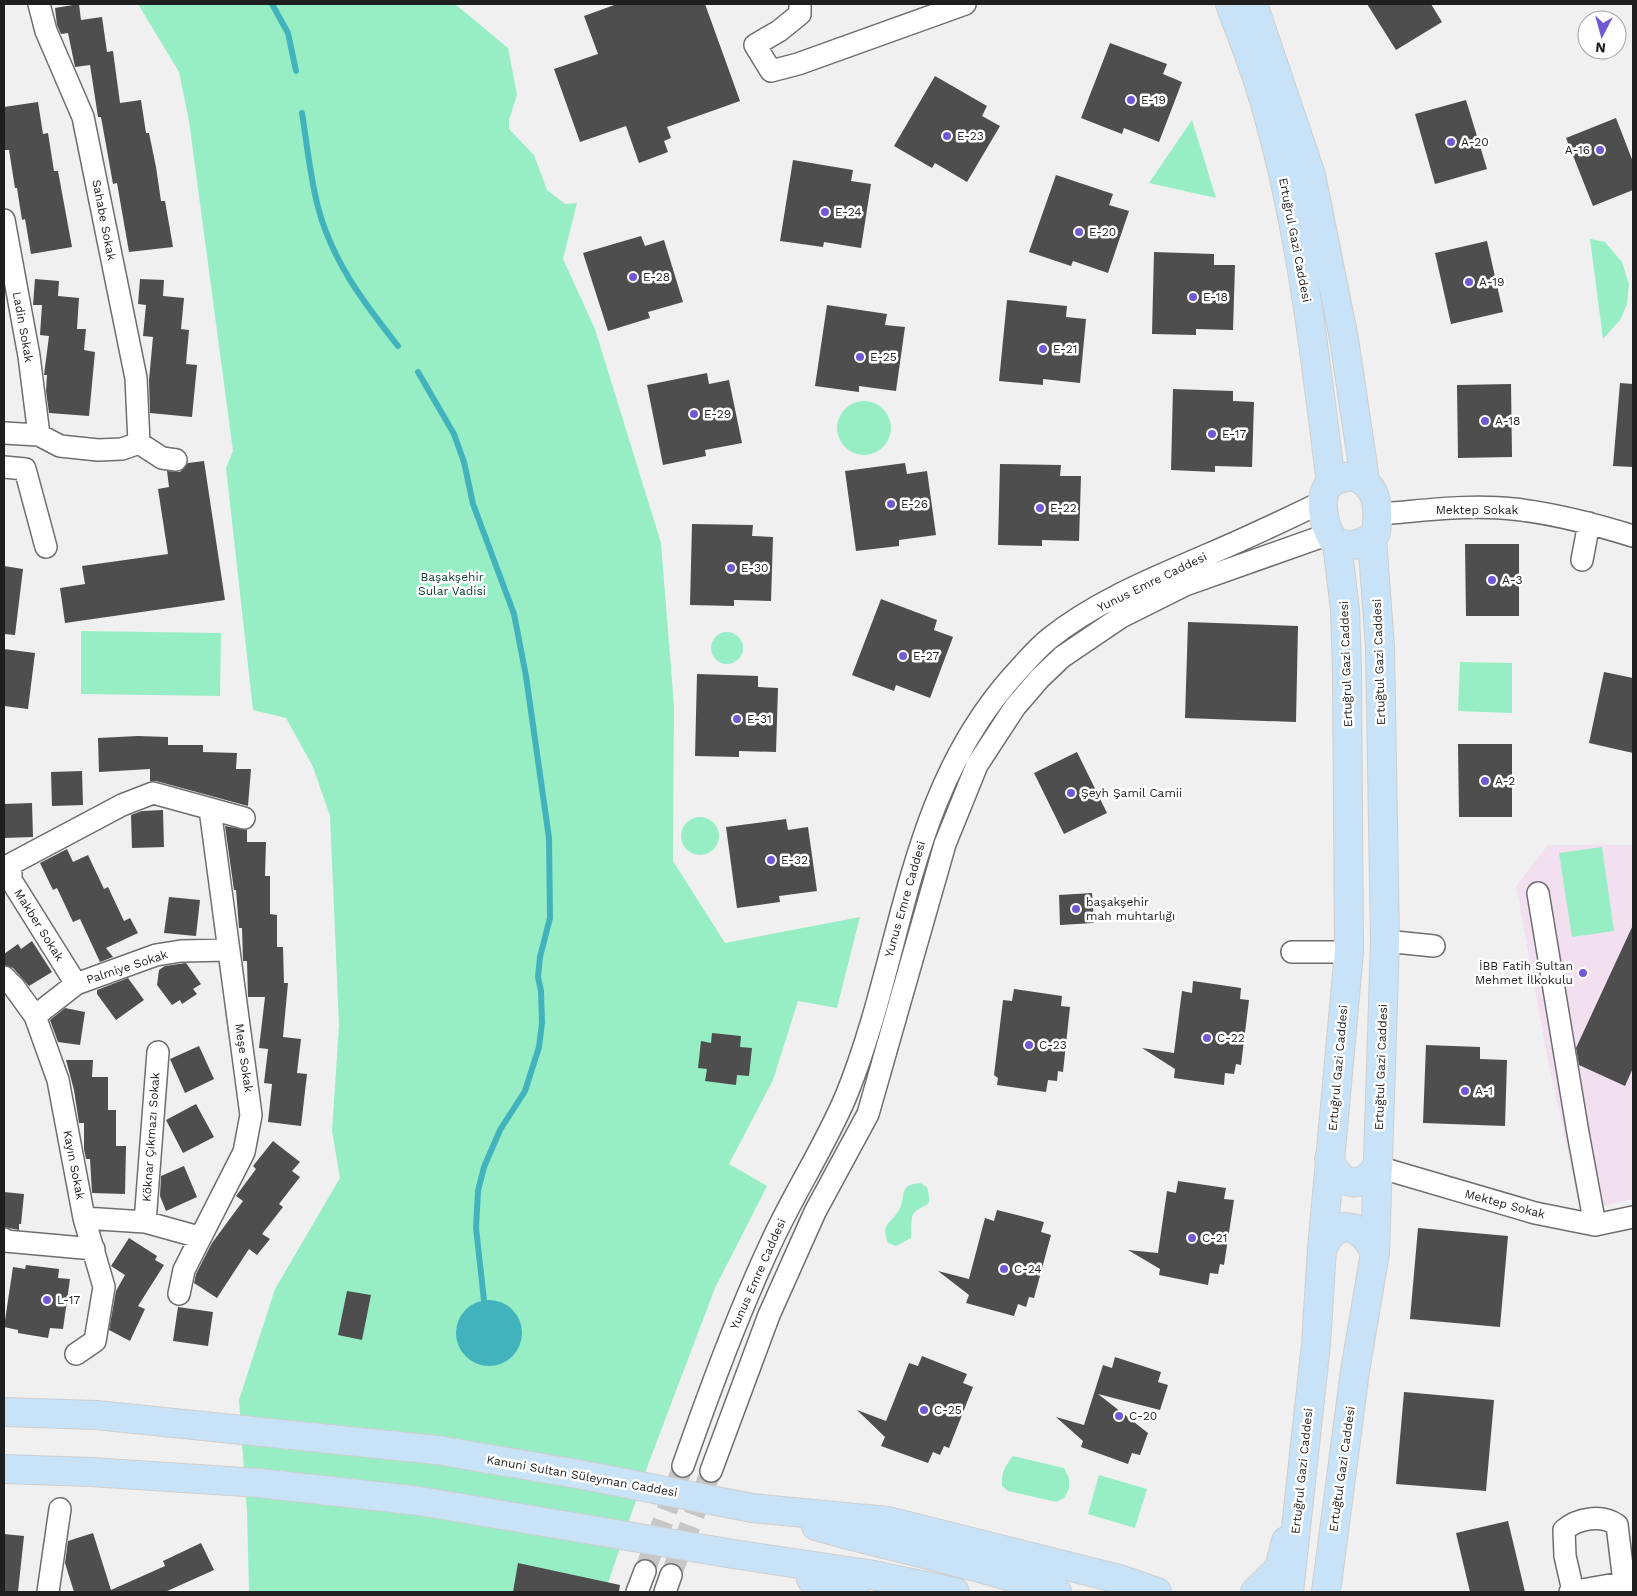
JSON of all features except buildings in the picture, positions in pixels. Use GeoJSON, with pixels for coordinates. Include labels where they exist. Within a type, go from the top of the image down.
{"type":"FeatureCollection","features":[{"type":"Feature","properties":{"kind":"main road","name":"Ertuğrul Gazi Caddesi"},"geometry":{"type":"LineString","coordinates":[[1230,4],[1265,103],[1290,206],[1312,337],[1327,492]]}},
{"type":"Feature","properties":{"kind":"main road"},"geometry":{"type":"LineString","coordinates":[[1253,4],[1311,175],[1344,340],[1365,480],[1371,487],[1375,526],[1364,543],[1353,545],[1333,538],[1325,522],[1327,492],[1340,478],[1352,476],[1365,480]]}},
{"type":"Feature","properties":{"kind":"main road","name":"Ertuğtul Gazi Caddesi"},"geometry":{"type":"LineString","coordinates":[[1326,1592],[1355,1370],[1375,1253],[1384,941],[1380,647],[1375,526]]}},
{"type":"Feature","properties":{"kind":"main road","name":"Ertuğrul Gazi Caddesi"},"geometry":{"type":"LineString","coordinates":[[1289,1592],[1316,1344],[1329,1158],[1349,952],[1345,610],[1333,538]]}},
{"type":"Feature","properties":{"kind":"main road"},"geometry":{"type":"LineString","coordinates":[[1329,1158],[1334,1170],[1346,1181],[1362,1182],[1370,1177],[1378,1167]]}},
{"type":"Feature","properties":{"kind":"main road"},"geometry":{"type":"LineString","coordinates":[[1322,1249],[1328,1235],[1335,1229],[1352,1228],[1360,1232],[1368,1240],[1375,1253]]}},
{"type":"Feature","properties":{"kind":"main road","name":"Kanuni Sultan Süleyman Caddesi"},"geometry":{"type":"LineString","coordinates":[[4,1412],[96,1415],[436,1450],[578,1474],[752,1508],[886,1546],[1020,1579],[1057,1592]]}},
{"type":"Feature","properties":{"kind":"main road"},"geometry":{"type":"LineString","coordinates":[[4,1469],[91,1472],[259,1483],[420,1501],[733,1554],[868,1574],[955,1592]]}},
{"type":"Feature","properties":{"kind":"main road"},"geometry":{"type":"LineString","coordinates":[[1255,1592],[1279,1568],[1300,1489]]}},
{"type":"Feature","properties":{"kind":"main road"},"geometry":{"type":"LineString","coordinates":[[752,1508],[888,1520],[1119,1579],[1157,1592]]}},
{"type":"Feature","properties":{"kind":"main road"},"geometry":{"type":"LineString","coordinates":[[733,1554],[854,1592]]}},
{"type":"Feature","properties":{"kind":"main road"},"geometry":{"type":"LineString","coordinates":[[1330,1558],[1339,1592]]}},
{"type":"Feature","properties":{"kind":"street","name":"Sahabe Sokak"},"geometry":{"type":"LineString","coordinates":[[39,4],[46,32],[84,117],[136,378],[139,443]]}},
{"type":"Feature","properties":{"kind":"street"},"geometry":{"type":"LineString","coordinates":[[800,4],[800,14],[779,31],[755,45],[771,72],[965,4]]}},
{"type":"Feature","properties":{"kind":"street","name":"Ladin Sokak"},"geometry":{"type":"LineString","coordinates":[[4,220],[13,318],[39,436]]}},
{"type":"Feature","properties":{"kind":"street"},"geometry":{"type":"LineString","coordinates":[[4,432],[39,436],[60,446],[98,450],[122,449],[139,443],[162,458],[176,460]]}},
{"type":"Feature","properties":{"kind":"street"},"geometry":{"type":"LineString","coordinates":[[4,467],[25,469],[46,547]]}},
{"type":"Feature","properties":{"kind":"street","name":"Yunus Emre Caddesi"},"geometry":{"type":"LineString","coordinates":[[683,1466],[742,1308],[772,1241],[846,1096],[866,1038],[926,826],[945,780],[970,731],[996,695],[1021,667],[1049,639],[1075,620],[1150,580],[1327,492]]}},
{"type":"Feature","properties":{"kind":"street","name":"Mektep Sokak"},"geometry":{"type":"LineString","coordinates":[[1375,526],[1449,508],[1512,508],[1589,523],[1633,536]]}},
{"type":"Feature","properties":{"kind":"street"},"geometry":{"type":"LineString","coordinates":[[1582,560],[1589,523]]}},
{"type":"Feature","properties":{"kind":"street","name":"Yunus Emre Caddesi"},"geometry":{"type":"LineString","coordinates":[[711,1471],[773,1306],[815,1212],[868,1114],[945,844],[982,757],[1016,708],[1040,678],[1062,657],[1120,617],[1185,585],[1333,538]]}},
{"type":"Feature","properties":{"kind":"street","name":"Makber Sokak"},"geometry":{"type":"LineString","coordinates":[[76,984],[11,880],[11,864],[122,805],[152,793],[210,809]]}},
{"type":"Feature","properties":{"kind":"street"},"geometry":{"type":"LineString","coordinates":[[210,809],[244,818]]}},
{"type":"Feature","properties":{"kind":"street","name":"Meşe Sokak"},"geometry":{"type":"LineString","coordinates":[[179,1294],[184,1270],[244,1152],[251,1114],[210,809]]}},
{"type":"Feature","properties":{"kind":"street"},"geometry":{"type":"LineString","coordinates":[[1538,893],[1595,1225]]}},
{"type":"Feature","properties":{"kind":"street"},"geometry":{"type":"LineString","coordinates":[[1384,941],[1434,946]]}},
{"type":"Feature","properties":{"kind":"street","name":"Palmiye Sokak"},"geometry":{"type":"LineString","coordinates":[[35,1016],[76,984],[156,955],[181,951],[229,950]]}},
{"type":"Feature","properties":{"kind":"street"},"geometry":{"type":"LineString","coordinates":[[1292,952],[1349,952]]}},
{"type":"Feature","properties":{"kind":"street","name":"Kayın Sokak"},"geometry":{"type":"LineString","coordinates":[[4,977],[14,987],[35,1016],[58,1080],[84,1218],[104,1286],[95,1342],[76,1354]]}},
{"type":"Feature","properties":{"kind":"street","name":"Köknar Çıkmazı Sokak"},"geometry":{"type":"LineString","coordinates":[[145,1222],[158,1052]]}},
{"type":"Feature","properties":{"kind":"street","name":"Mektep Sokak"},"geometry":{"type":"LineString","coordinates":[[1378,1167],[1535,1213],[1595,1225],[1633,1218]]}},
{"type":"Feature","properties":{"kind":"street"},"geometry":{"type":"LineString","coordinates":[[84,1218],[145,1222],[199,1238]]}},
{"type":"Feature","properties":{"kind":"street"},"geometry":{"type":"LineString","coordinates":[[4,1239],[5,1241],[94,1249]]}},
{"type":"Feature","properties":{"kind":"street"},"geometry":{"type":"LineString","coordinates":[[48,1592],[60,1509]]}},
{"type":"Feature","properties":{"kind":"street"},"geometry":{"type":"LineString","coordinates":[[1608,1519],[1617,1525],[1629,1581],[1572,1592],[1565,1556],[1564,1530],[1572,1523],[1582,1520],[1608,1519]]}},
{"type":"Feature","properties":{"kind":"street"},"geometry":{"type":"LineString","coordinates":[[638,1592],[645,1571]]}},
{"type":"Feature","properties":{"kind":"shaded area","name":"İBB Fatih Sultan Mehmet İlkokulu"},"geometry":{"type":"Polygon","coordinates":[[[1548,845],[1633,845],[1633,1199],[1601,1206],[1579,1204],[1548,1060],[1516,886],[1548,845]]]}},
{"type":"Feature","properties":{"kind":"green space","name":"Başakşehir Sular Vadisi"},"geometry":{"type":"Polygon","coordinates":[[[138,4],[455,4],[508,48],[517,95],[509,120],[509,129],[534,155],[547,190],[565,204],[577,203],[563,259],[595,329],[661,543],[674,706],[673,861],[725,943],[860,917],[837,1008],[798,1001],[773,1080],[729,1164],[767,1186],[715,1288],[649,1462],[605,1592],[249,1592],[247,1512],[239,1400],[275,1289],[340,1178],[332,1131],[339,1025],[330,816],[313,767],[286,718],[253,710],[226,468],[233,451],[189,121],[179,72],[138,4]]]}},
{"type":"Feature","properties":{"kind":"green space"},"geometry":{"type":"Polygon","coordinates":[[[1192,120],[1216,198],[1149,183],[1192,120]]]}},
{"type":"Feature","properties":{"kind":"green space"},"geometry":{"type":"Polygon","coordinates":[[[1590,239],[1605,242],[1622,262],[1629,284],[1627,304],[1620,320],[1603,339],[1590,239]]]}},
{"type":"Feature","properties":{"kind":"green space"},"geometry":{"type":"Polygon","coordinates":[[[864,401],[874,403],[883,409],[889,418],[891,428],[889,438],[883,447],[874,453],[864,455],[854,453],[845,447],[839,438],[837,428],[839,418],[845,409],[854,403],[864,401]]]}},
{"type":"Feature","properties":{"kind":"green space"},"geometry":{"type":"Polygon","coordinates":[[[81,631],[221,633],[220,696],[81,694],[81,631]]]}},
{"type":"Feature","properties":{"kind":"green space"},"geometry":{"type":"Polygon","coordinates":[[[727,632],[738,637],[743,648],[738,659],[727,664],[716,659],[711,648],[716,637],[727,632]]]}},
{"type":"Feature","properties":{"kind":"green space"},"geometry":{"type":"Polygon","coordinates":[[[1460,662],[1512,663],[1512,713],[1458,711],[1460,662]]]}},
{"type":"Feature","properties":{"kind":"green space"},"geometry":{"type":"Polygon","coordinates":[[[700,817],[713,823],[719,836],[713,849],[700,855],[687,849],[681,836],[687,823],[700,817]]]}},
{"type":"Feature","properties":{"kind":"green space"},"geometry":{"type":"Polygon","coordinates":[[[1602,847],[1614,931],[1572,937],[1559,853],[1602,847]]]}},
{"type":"Feature","properties":{"kind":"green space"},"geometry":{"type":"Polygon","coordinates":[[[920,1183],[927,1187],[929,1203],[914,1213],[911,1238],[896,1246],[888,1243],[886,1227],[899,1210],[905,1189],[913,1184],[920,1183]]]}},
{"type":"Feature","properties":{"kind":"green space"},"geometry":{"type":"Polygon","coordinates":[[[1013,1456],[1064,1468],[1069,1478],[1069,1489],[1064,1498],[1056,1502],[1008,1491],[1002,1486],[1002,1477],[1006,1466],[1013,1456]]]}},
{"type":"Feature","properties":{"kind":"green space"},"geometry":{"type":"Polygon","coordinates":[[[1099,1475],[1147,1489],[1135,1528],[1088,1514],[1099,1475]]]}},
{"type":"Feature","properties":{"kind":"water"},"geometry":{"type":"Polygon","coordinates":[[[489,1300],[502,1303],[512,1310],[519,1320],[522,1333],[519,1346],[512,1356],[502,1363],[489,1366],[476,1363],[466,1356],[459,1346],[456,1333],[459,1320],[466,1310],[476,1303],[489,1300]]]}},
{"type":"Feature","properties":{"kind":"waterway"},"geometry":{"type":"LineString","coordinates":[[272,4],[288,33],[296,71]]}},
{"type":"Feature","properties":{"kind":"waterway"},"geometry":{"type":"LineString","coordinates":[[302,113],[315,195],[324,227],[350,281],[398,346]]}},
{"type":"Feature","properties":{"kind":"waterway"},"geometry":{"type":"LineString","coordinates":[[418,372],[454,434],[464,462],[473,504],[514,614],[526,676],[549,838],[550,918],[540,957],[538,977],[541,991],[542,1023],[539,1047],[525,1091],[500,1130],[484,1167],[478,1191],[476,1228],[484,1300]]}},
{"type":"Feature","properties":{"kind":"tunnel"},"geometry":{"type":"LineString","coordinates":[[645,1571],[683,1466]]}},
{"type":"Feature","properties":{"kind":"tunnel"},"geometry":{"type":"LineString","coordinates":[[671,1575],[711,1471]]}},
{"type":"Feature","properties":{"kind":"place","name":"E-19"},"geometry":{"type":"Point","coordinates":[1131,100]}},
{"type":"Feature","properties":{"kind":"place","name":"E-23"},"geometry":{"type":"Point","coordinates":[947,136]}},
{"type":"Feature","properties":{"kind":"place","name":"A-20"},"geometry":{"type":"Point","coordinates":[1451,142]}},
{"type":"Feature","properties":{"kind":"place","name":"A-16"},"geometry":{"type":"Point","coordinates":[1600,150]}},
{"type":"Feature","properties":{"kind":"place","name":"E-24"},"geometry":{"type":"Point","coordinates":[825,212]}},
{"type":"Feature","properties":{"kind":"place","name":"E-20"},"geometry":{"type":"Point","coordinates":[1079,232]}},
{"type":"Feature","properties":{"kind":"place","name":"E-28"},"geometry":{"type":"Point","coordinates":[633,277]}},
{"type":"Feature","properties":{"kind":"place","name":"A-19"},"geometry":{"type":"Point","coordinates":[1469,282]}},
{"type":"Feature","properties":{"kind":"place","name":"E-18"},"geometry":{"type":"Point","coordinates":[1193,297]}},
{"type":"Feature","properties":{"kind":"place","name":"E-21"},"geometry":{"type":"Point","coordinates":[1043,349]}},
{"type":"Feature","properties":{"kind":"place","name":"E-25"},"geometry":{"type":"Point","coordinates":[860,357]}},
{"type":"Feature","properties":{"kind":"place","name":"E-29"},"geometry":{"type":"Point","coordinates":[694,414]}},
{"type":"Feature","properties":{"kind":"place","name":"A-18"},"geometry":{"type":"Point","coordinates":[1485,421]}},
{"type":"Feature","properties":{"kind":"place","name":"E-17"},"geometry":{"type":"Point","coordinates":[1212,434]}},
{"type":"Feature","properties":{"kind":"place","name":"E-26"},"geometry":{"type":"Point","coordinates":[891,504]}},
{"type":"Feature","properties":{"kind":"place","name":"E-22"},"geometry":{"type":"Point","coordinates":[1040,508]}},
{"type":"Feature","properties":{"kind":"place","name":"E-30"},"geometry":{"type":"Point","coordinates":[731,568]}},
{"type":"Feature","properties":{"kind":"place","name":"A-3"},"geometry":{"type":"Point","coordinates":[1492,580]}},
{"type":"Feature","properties":{"kind":"place","name":"E-27"},"geometry":{"type":"Point","coordinates":[903,656]}},
{"type":"Feature","properties":{"kind":"place","name":"E-31"},"geometry":{"type":"Point","coordinates":[737,719]}},
{"type":"Feature","properties":{"kind":"place","name":"A-2"},"geometry":{"type":"Point","coordinates":[1485,781]}},
{"type":"Feature","properties":{"kind":"place","name":"Şeyh Şamil Camii"},"geometry":{"type":"Point","coordinates":[1071,793]}},
{"type":"Feature","properties":{"kind":"place","name":"E-32"},"geometry":{"type":"Point","coordinates":[771,860]}},
{"type":"Feature","properties":{"kind":"place","name":"başakşehir mah muhtarlığı"},"geometry":{"type":"Point","coordinates":[1076,909]}},
{"type":"Feature","properties":{"kind":"place","name":"İBB Fatih Sultan Mehmet İlkokulu"},"geometry":{"type":"Point","coordinates":[1583,973]}},
{"type":"Feature","properties":{"kind":"place","name":"C-22"},"geometry":{"type":"Point","coordinates":[1207,1038]}},
{"type":"Feature","properties":{"kind":"place","name":"C-23"},"geometry":{"type":"Point","coordinates":[1029,1045]}},
{"type":"Feature","properties":{"kind":"place","name":"A-1"},"geometry":{"type":"Point","coordinates":[1465,1091]}},
{"type":"Feature","properties":{"kind":"place","name":"C-21"},"geometry":{"type":"Point","coordinates":[1192,1238]}},
{"type":"Feature","properties":{"kind":"place","name":"C-24"},"geometry":{"type":"Point","coordinates":[1004,1269]}},
{"type":"Feature","properties":{"kind":"place","name":"L-17"},"geometry":{"type":"Point","coordinates":[47,1300]}},
{"type":"Feature","properties":{"kind":"place","name":"C-25"},"geometry":{"type":"Point","coordinates":[924,1410]}},
{"type":"Feature","properties":{"kind":"place","name":"C-20"},"geometry":{"type":"Point","coordinates":[1119,1416]}}]}
